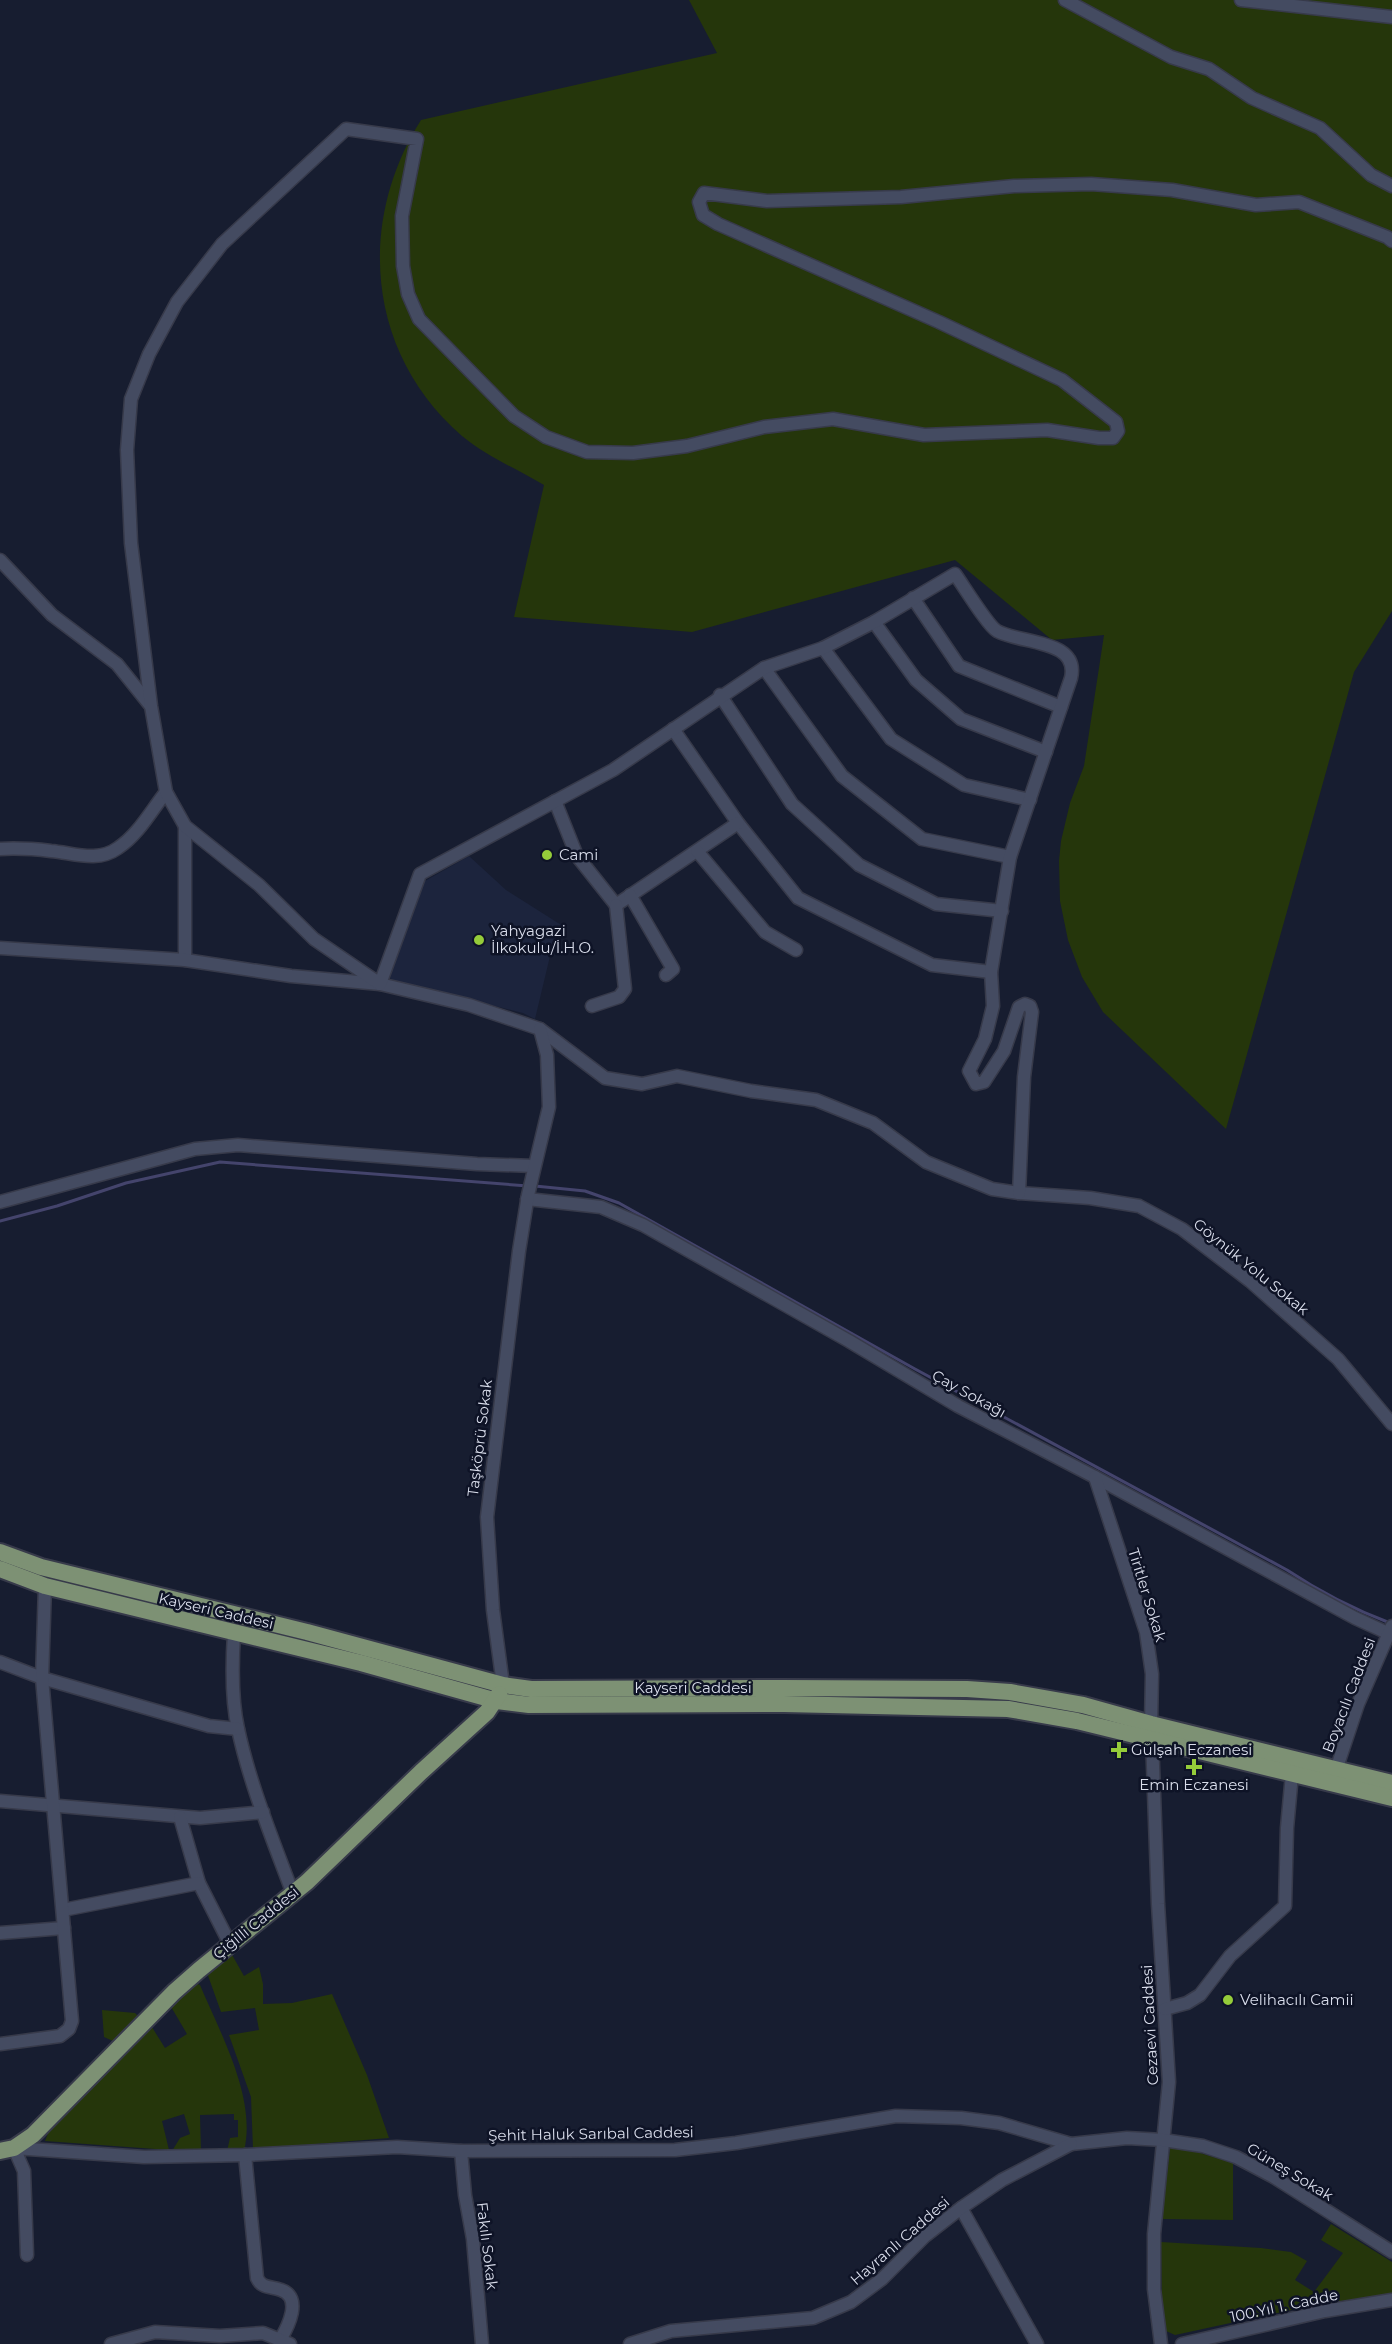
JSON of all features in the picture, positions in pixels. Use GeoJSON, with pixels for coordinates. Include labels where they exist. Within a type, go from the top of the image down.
{"type":"FeatureCollection","features":[{"type":"Feature","properties":{"kind":"main road","name":"Kayseri Caddesi"},"geometry":{"type":"LineString","coordinates":[[0,1552],[41,1568],[307,1632],[503,1685],[531,1689],[796,1688],[1010,1692],[1083,1705],[1151,1731],[1292,1774],[1392,1798]]}},
{"type":"Feature","properties":{"kind":"main road","name":"Kayseri Caddesi"},"geometry":{"type":"LineString","coordinates":[[0,1569],[45,1586],[361,1663],[497,1701],[529,1705],[784,1704],[1008,1709],[1151,1731],[1392,1784]]}},
{"type":"Feature","properties":{"kind":"main road","name":"Çiğilli Caddesi"},"geometry":{"type":"LineString","coordinates":[[7,2150],[50,2118],[174,1992],[293,1894],[497,1701],[503,1685]]}},
{"type":"Feature","properties":{"kind":"street"},"geometry":{"type":"LineString","coordinates":[[1065,0],[1172,57],[1209,69],[1251,98],[1320,128],[1371,175],[1392,186]]}},
{"type":"Feature","properties":{"kind":"street"},"geometry":{"type":"LineString","coordinates":[[1241,0],[1392,17]]}},
{"type":"Feature","properties":{"kind":"street"},"geometry":{"type":"LineString","coordinates":[[380,984],[314,939],[260,885],[185,826],[166,792],[151,706],[131,543],[127,450],[131,399],[148,354],[177,302],[222,244],[346,129],[417,139],[402,216],[403,266],[406,285],[419,319],[514,416],[546,437],[587,452],[633,453],[687,446],[764,427],[833,419],[924,435],[1047,430],[1113,438],[1118,431],[1116,422],[1062,380],[939,322],[718,224],[703,214],[699,202],[704,193],[767,201],[901,197],[1014,186],[1091,184],[1172,190],[1256,205],[1299,202],[1388,237],[1392,241]]}},
{"type":"Feature","properties":{"kind":"street"},"geometry":{"type":"LineString","coordinates":[[0,560],[52,615],[117,664],[151,706]]}},
{"type":"Feature","properties":{"kind":"street"},"geometry":{"type":"LineString","coordinates":[[380,984],[420,874],[613,770],[764,668],[823,648],[874,622],[955,574],[996,631],[1064,652],[1069,657],[1073,671],[1010,857],[991,972],[993,1006],[985,1039],[970,1066],[970,1076],[974,1083],[980,1085],[984,1083],[1004,1051],[1019,1007],[1028,1005],[1032,1010],[1024,1077],[1019,1193]]}},
{"type":"Feature","properties":{"kind":"street"},"geometry":{"type":"LineString","coordinates":[[914,598],[959,666],[1061,707]]}},
{"type":"Feature","properties":{"kind":"street"},"geometry":{"type":"LineString","coordinates":[[874,622],[916,680],[961,719],[1046,752]]}},
{"type":"Feature","properties":{"kind":"street"},"geometry":{"type":"LineString","coordinates":[[823,648],[891,739],[964,785],[1030,800]]}},
{"type":"Feature","properties":{"kind":"street"},"geometry":{"type":"LineString","coordinates":[[764,668],[842,776],[922,839],[1010,857]]}},
{"type":"Feature","properties":{"kind":"street"},"geometry":{"type":"LineString","coordinates":[[720,696],[792,804],[859,865],[936,904],[1002,911]]}},
{"type":"Feature","properties":{"kind":"street"},"geometry":{"type":"LineString","coordinates":[[673,729],[738,823],[798,898],[932,965],[991,972]]}},
{"type":"Feature","properties":{"kind":"street"},"geometry":{"type":"LineString","coordinates":[[0,849],[32,849],[92,857],[106,854],[118,849],[135,833],[166,792]]}},
{"type":"Feature","properties":{"kind":"street"},"geometry":{"type":"LineString","coordinates":[[555,801],[577,856],[616,905],[625,989],[619,997],[592,1006]]}},
{"type":"Feature","properties":{"kind":"street"},"geometry":{"type":"LineString","coordinates":[[616,905],[738,823]]}},
{"type":"Feature","properties":{"kind":"street"},"geometry":{"type":"LineString","coordinates":[[185,826],[185,960]]}},
{"type":"Feature","properties":{"kind":"street"},"geometry":{"type":"LineString","coordinates":[[696,851],[765,932],[796,950]]}},
{"type":"Feature","properties":{"kind":"street"},"geometry":{"type":"LineString","coordinates":[[630,895],[673,969],[666,975]]}},
{"type":"Feature","properties":{"kind":"street"},"geometry":{"type":"LineString","coordinates":[[0,948],[185,960],[291,976],[380,984]]}},
{"type":"Feature","properties":{"kind":"street","name":"Göynük Yolu Sokak"},"geometry":{"type":"LineString","coordinates":[[380,984],[469,1005],[540,1029],[605,1078],[642,1084],[677,1076],[751,1091],[816,1100],[873,1123],[926,1162],[992,1189],[1090,1198],[1139,1206],[1182,1229],[1250,1281],[1338,1359],[1392,1424]]}},
{"type":"Feature","properties":{"kind":"street","name":"Taşköprü Sokak"},"geometry":{"type":"LineString","coordinates":[[503,1685],[493,1610],[487,1518],[508,1333],[527,1197],[549,1107],[547,1055],[540,1029]]}},
{"type":"Feature","properties":{"kind":"street"},"geometry":{"type":"LineString","coordinates":[[0,1202],[195,1149],[238,1145],[534,1167]]}},
{"type":"Feature","properties":{"kind":"street","name":"Çay Sokağı"},"geometry":{"type":"LineString","coordinates":[[527,1197],[601,1207],[644,1225],[849,1341],[958,1406],[1390,1631]]}},
{"type":"Feature","properties":{"kind":"street","name":"Tiritler Sokak"},"geometry":{"type":"LineString","coordinates":[[1095,1477],[1146,1632],[1152,1674],[1151,1731]]}},
{"type":"Feature","properties":{"kind":"street"},"geometry":{"type":"LineString","coordinates":[[0,2044],[60,2036],[69,2029],[72,2017],[42,1678],[45,1586]]}},
{"type":"Feature","properties":{"kind":"street","name":"Boyacılı Caddesi"},"geometry":{"type":"LineString","coordinates":[[1336,1770],[1358,1704],[1390,1631]]}},
{"type":"Feature","properties":{"kind":"street"},"geometry":{"type":"LineString","coordinates":[[234,1633],[233,1683],[238,1729],[263,1812],[293,1894]]}},
{"type":"Feature","properties":{"kind":"street"},"geometry":{"type":"LineString","coordinates":[[0,1662],[42,1678],[209,1726],[238,1729]]}},
{"type":"Feature","properties":{"kind":"street","name":"Cezaevi Caddesi"},"geometry":{"type":"LineString","coordinates":[[1151,1731],[1158,1904],[1169,2082],[1154,2245],[1154,2289],[1161,2344]]}},
{"type":"Feature","properties":{"kind":"street"},"geometry":{"type":"LineString","coordinates":[[1165,2009],[1187,2003],[1200,1995],[1230,1956],[1285,1906],[1287,1828],[1292,1774]]}},
{"type":"Feature","properties":{"kind":"street"},"geometry":{"type":"LineString","coordinates":[[0,1801],[180,1817],[220,1817],[263,1812]]}},
{"type":"Feature","properties":{"kind":"street"},"geometry":{"type":"LineString","coordinates":[[180,1817],[199,1883],[230,1944]]}},
{"type":"Feature","properties":{"kind":"street"},"geometry":{"type":"LineString","coordinates":[[63,1910],[199,1883]]}},
{"type":"Feature","properties":{"kind":"street"},"geometry":{"type":"LineString","coordinates":[[0,1933],[64,1928]]}},
{"type":"Feature","properties":{"kind":"street","name":"Şehit Haluk Sarıbal Caddesi"},"geometry":{"type":"LineString","coordinates":[[7,2150],[144,2157],[245,2155],[397,2146],[461,2151],[675,2150],[736,2143],[896,2116],[961,2118],[999,2123],[1071,2144],[1127,2138],[1163,2140]]}},
{"type":"Feature","properties":{"kind":"street","name":"Güneş Sokak"},"geometry":{"type":"LineString","coordinates":[[1163,2140],[1218,2150],[1254,2165],[1392,2252]]}},
{"type":"Feature","properties":{"kind":"street","name":"Hayranlı Caddesi"},"geometry":{"type":"LineString","coordinates":[[630,2344],[671,2331],[813,2318],[852,2302],[882,2278],[925,2236],[961,2208],[1002,2180],[1071,2144]]}},
{"type":"Feature","properties":{"kind":"street"},"geometry":{"type":"LineString","coordinates":[[7,2150],[24,2171],[27,2255]]}},
{"type":"Feature","properties":{"kind":"street","name":"Fakılı Sokak"},"geometry":{"type":"LineString","coordinates":[[461,2151],[465,2195],[473,2240],[482,2344]]}},
{"type":"Feature","properties":{"kind":"street"},"geometry":{"type":"LineString","coordinates":[[111,2344],[154,2332],[220,2336],[263,2333],[285,2342],[291,2317],[291,2301],[289,2294],[285,2291],[264,2286],[257,2278],[245,2155]]}},
{"type":"Feature","properties":{"kind":"street"},"geometry":{"type":"LineString","coordinates":[[961,2208],[1037,2344]]}},
{"type":"Feature","properties":{"kind":"street","name":"100.Yıl 1. Cadde"},"geometry":{"type":"LineString","coordinates":[[1182,2344],[1325,2311],[1392,2300]]}},
{"type":"Feature","properties":{"kind":"shaded area","name":"Yahyagazi İlkokulu/İ.H.O."},"geometry":{"type":"Polygon","coordinates":[[[469,856],[506,890],[566,928],[551,952],[535,1019],[523,1013],[391,981],[388,967],[425,881],[469,856]]]}},
{"type":"Feature","properties":{"kind":"green space"},"geometry":{"type":"Polygon","coordinates":[[[689,0],[1392,0],[1392,611],[1354,672],[1226,1129],[1103,1012],[1082,977],[1068,940],[1060,901],[1061,841],[1070,803],[1084,766],[1104,635],[1052,640],[955,560],[692,632],[514,617],[544,485],[491,456],[462,436],[430,403],[406,367],[390,327],[382,286],[380,244],[387,201],[400,160],[421,120],[717,53],[689,0]]]}},
{"type":"Feature","properties":{"kind":"green space"},"geometry":{"type":"Polygon","coordinates":[[[231,1953],[244,1976],[259,1967],[263,1984],[263,2004],[292,2003],[332,1994],[367,2075],[389,2138],[253,2149],[251,2097],[229,2035],[259,2030],[255,2008],[221,2012],[206,1970],[231,1953]]]}},
{"type":"Feature","properties":{"kind":"green space"},"geometry":{"type":"Polygon","coordinates":[[[195,1983],[200,1985],[226,2045],[241,2088],[247,2131],[244,2151],[227,2151],[230,2138],[238,2137],[238,2120],[234,2120],[234,2114],[200,2115],[201,2151],[172,2151],[180,2138],[190,2134],[184,2114],[162,2121],[169,2150],[45,2141],[49,2131],[150,2024],[165,2048],[187,2034],[170,2005],[195,1983]]]}},
{"type":"Feature","properties":{"kind":"green space"},"geometry":{"type":"Polygon","coordinates":[[[102,2010],[135,2013],[138,2016],[115,2042],[104,2037],[102,2010]]]}},
{"type":"Feature","properties":{"kind":"green space"},"geometry":{"type":"Polygon","coordinates":[[[1170,2148],[1197,2152],[1233,2163],[1233,2220],[1162,2219],[1170,2148]]]}},
{"type":"Feature","properties":{"kind":"green space"},"geometry":{"type":"Polygon","coordinates":[[[1331,2224],[1392,2262],[1392,2293],[1305,2307],[1175,2335],[1166,2331],[1162,2310],[1161,2242],[1291,2252],[1307,2261],[1295,2280],[1314,2292],[1343,2253],[1321,2240],[1331,2224]]]}},
{"type":"Feature","properties":{"kind":"waterway"},"geometry":{"type":"LineString","coordinates":[[0,1221],[57,1206],[126,1183],[220,1162],[528,1186]]}},
{"type":"Feature","properties":{"kind":"waterway"},"geometry":{"type":"LineString","coordinates":[[535,1186],[585,1191],[619,1203],[915,1369],[1287,1570],[1324,1593],[1390,1623]]}},
{"type":"Feature","properties":{"kind":"place","name":"Cami"},"geometry":{"type":"Point","coordinates":[547,855]}},
{"type":"Feature","properties":{"kind":"place","name":"Yahyagazi İlkokulu/İ.H.O."},"geometry":{"type":"Point","coordinates":[479,940]}},
{"type":"Feature","properties":{"kind":"place","name":"Gülşah Eczanesi"},"geometry":{"type":"Point","coordinates":[1119,1750]}},
{"type":"Feature","properties":{"kind":"place","name":"Emin Eczanesi"},"geometry":{"type":"Point","coordinates":[1194,1767]}},
{"type":"Feature","properties":{"kind":"place","name":"Velihacılı Camii"},"geometry":{"type":"Point","coordinates":[1228,2000]}}]}
